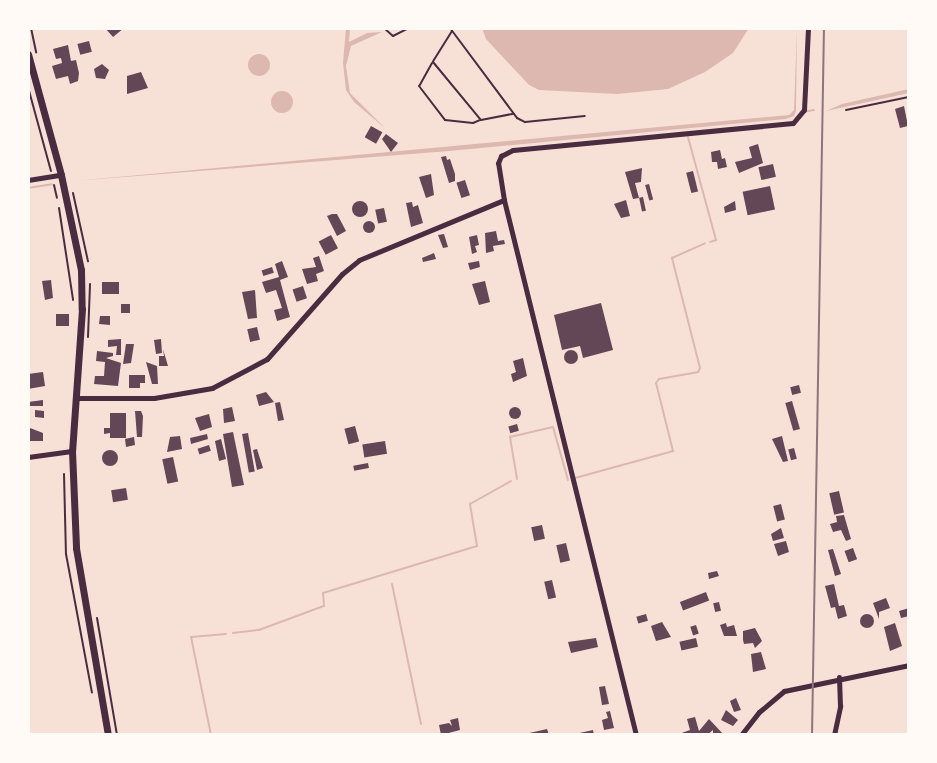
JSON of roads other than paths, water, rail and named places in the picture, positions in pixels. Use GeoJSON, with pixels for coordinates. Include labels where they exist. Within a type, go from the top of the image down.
{"type":"FeatureCollection","features":[{"type":"Feature","properties":{"kind":"main road"},"geometry":{"type":"LineString","coordinates":[[28,54],[81,270],[82,309],[72,451],[76,548],[108,735]]}},
{"type":"Feature","properties":{"kind":"street"},"geometry":{"type":"LineString","coordinates":[[636,735],[504,200],[498,163],[501,156],[513,150],[790,124],[802,115],[808,28]]}},
{"type":"Feature","properties":{"kind":"street"},"geometry":{"type":"LineString","coordinates":[[28,180],[56,176]]}},
{"type":"Feature","properties":{"kind":"street"},"geometry":{"type":"LineString","coordinates":[[75,398],[154,398],[212,388],[267,359],[342,274],[359,260],[504,200]]}},
{"type":"Feature","properties":{"kind":"street"},"geometry":{"type":"LineString","coordinates":[[28,457],[72,451]]}},
{"type":"Feature","properties":{"kind":"street"},"geometry":{"type":"LineString","coordinates":[[741,735],[765,706],[784,691],[839,677],[909,665]]}},
{"type":"Feature","properties":{"kind":"street"},"geometry":{"type":"LineString","coordinates":[[834,735],[840,706],[839,677]]}},
{"type":"Feature","properties":{"kind":"lane"},"geometry":{"type":"LineString","coordinates":[[514,114],[473,123],[445,120],[419,86],[451,30],[514,114],[525,122],[585,116]]}},
{"type":"Feature","properties":{"kind":"lane"},"geometry":{"type":"LineString","coordinates":[[433,62],[481,120]]}},
{"type":"Feature","properties":{"kind":"waterway"},"geometry":{"type":"LineString","coordinates":[[808,111],[814,110]]}},
{"type":"Feature","properties":{"kind":"waterway"},"geometry":{"type":"LineString","coordinates":[[688,137],[716,240],[710,242]]}},
{"type":"Feature","properties":{"kind":"waterway"},"geometry":{"type":"LineString","coordinates":[[28,188],[52,184]]}},
{"type":"Feature","properties":{"kind":"waterway"},"geometry":{"type":"LineString","coordinates":[[575,478],[673,451],[656,383],[659,379],[698,372],[700,368],[672,258],[705,243]]}},
{"type":"Feature","properties":{"kind":"waterway"},"geometry":{"type":"LineString","coordinates":[[517,479],[510,437],[553,427],[568,480]]}},
{"type":"Feature","properties":{"kind":"waterway"},"geometry":{"type":"LineString","coordinates":[[233,633],[259,630],[324,606],[323,593],[477,546],[470,504],[511,481]]}},
{"type":"Feature","properties":{"kind":"waterway"},"geometry":{"type":"LineString","coordinates":[[392,584],[421,724]]}},
{"type":"Feature","properties":{"kind":"waterway"},"geometry":{"type":"LineString","coordinates":[[211,735],[191,637],[226,634]]}},
{"type":"Feature","properties":{"kind":"railway"},"geometry":{"type":"LineString","coordinates":[[812,735],[824,28]]}}]}
